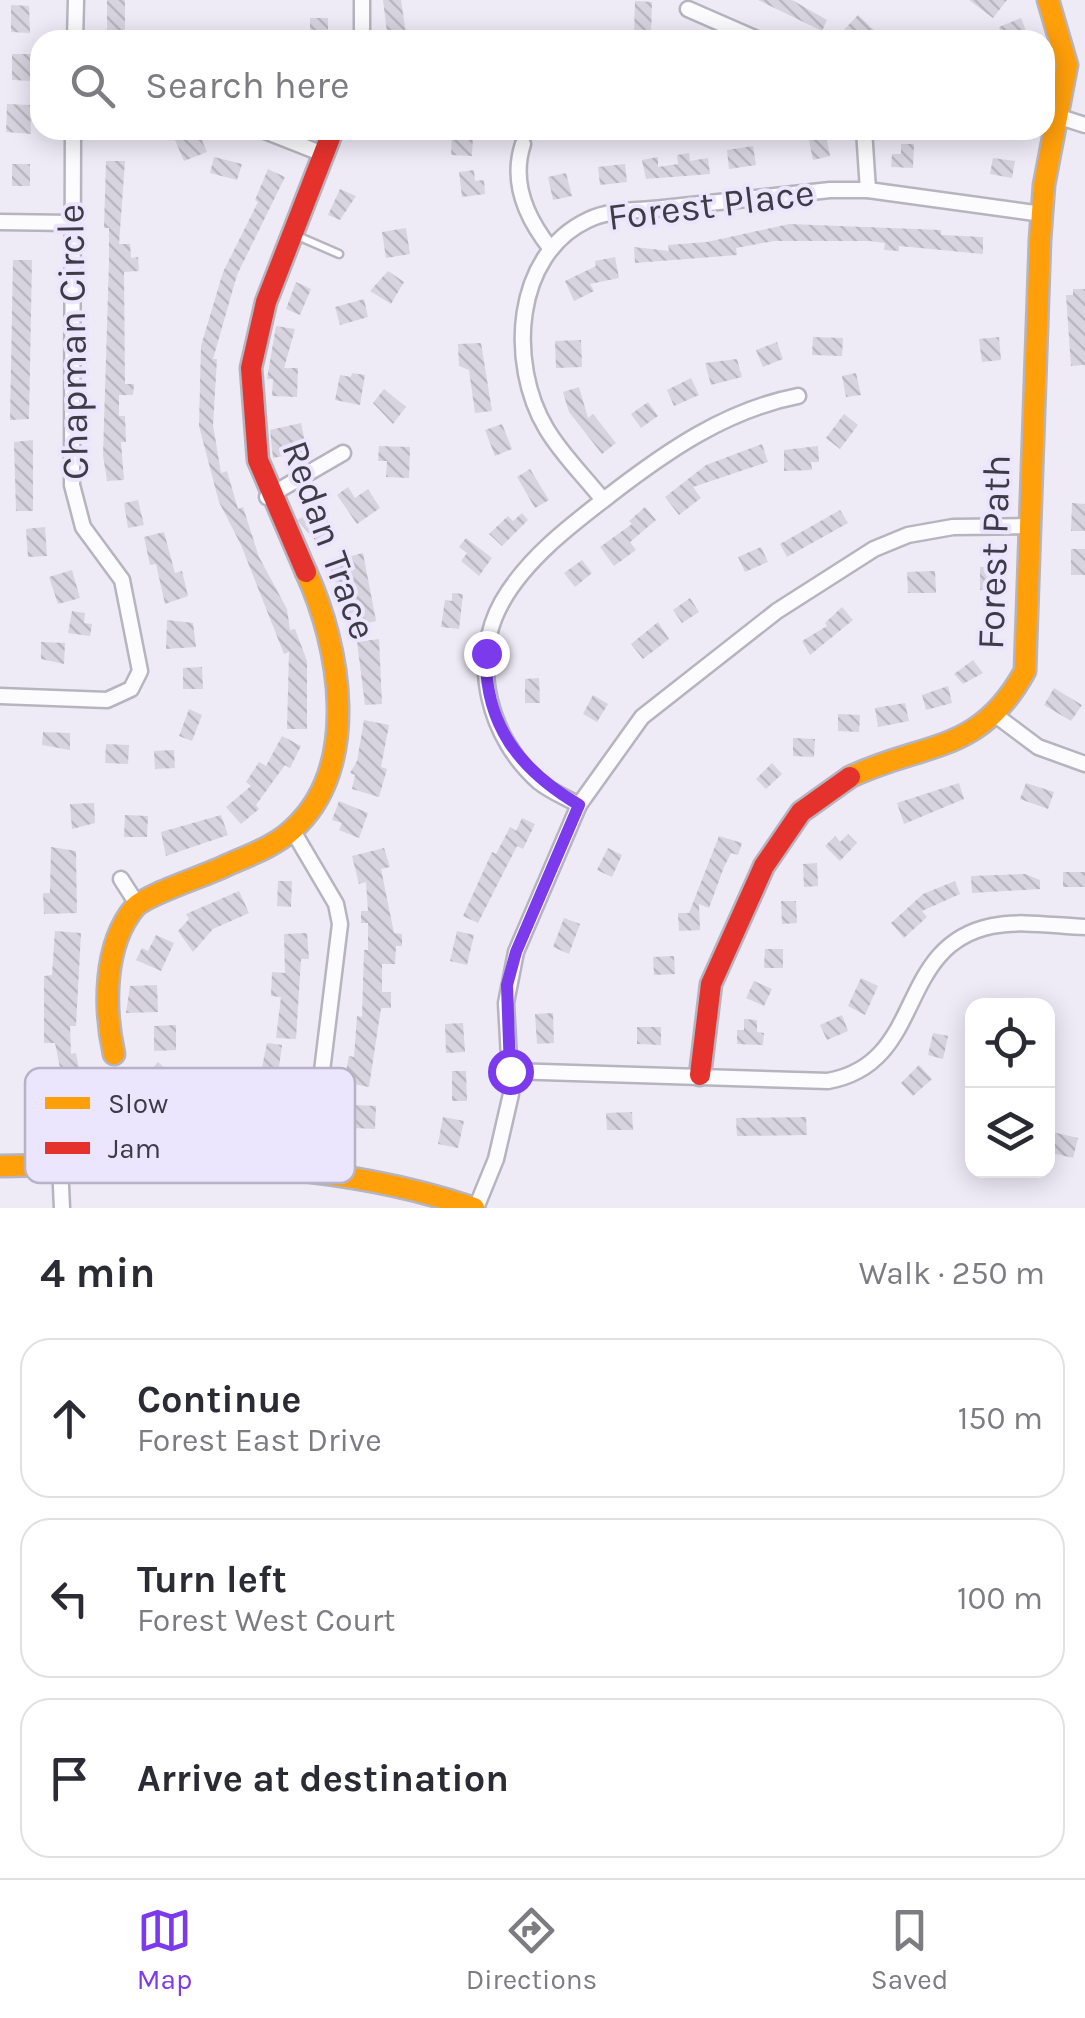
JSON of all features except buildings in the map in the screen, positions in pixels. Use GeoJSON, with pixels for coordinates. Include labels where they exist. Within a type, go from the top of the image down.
{"type":"FeatureCollection","features":[{"type":"Feature","properties":{"kind":"street"},"geometry":{"type":"LineString","coordinates":[[75,30],[76,0]]}},
{"type":"Feature","properties":{"kind":"street"},"geometry":{"type":"LineString","coordinates":[[362,0],[362,30]]}},
{"type":"Feature","properties":{"kind":"street","name":"Forest Path"},"geometry":{"type":"LineString","coordinates":[[998,718],[1014,697],[1024,671],[1042,214],[1068,65],[1048,0]]}},
{"type":"Feature","properties":{"kind":"street"},"geometry":{"type":"LineString","coordinates":[[688,9],[737,30]]}},
{"type":"Feature","properties":{"kind":"street"},"geometry":{"type":"LineString","coordinates":[[1060,117],[1085,126]]}},
{"type":"Feature","properties":{"kind":"street","name":"Chapman Circle"},"geometry":{"type":"LineString","coordinates":[[0,696],[107,700],[131,690],[140,671],[122,580],[82,526],[72,485],[73,140]]}},
{"type":"Feature","properties":{"kind":"street"},"geometry":{"type":"LineString","coordinates":[[287,140],[323,154]]}},
{"type":"Feature","properties":{"kind":"street","name":"Redan Trace"},"geometry":{"type":"LineString","coordinates":[[293,831],[322,781],[337,720],[338,668],[326,621],[267,497],[256,455],[252,341],[262,302],[294,234],[329,140]]}},
{"type":"Feature","properties":{"kind":"street"},"geometry":{"type":"LineString","coordinates":[[865,140],[868,190]]}},
{"type":"Feature","properties":{"kind":"street"},"geometry":{"type":"LineString","coordinates":[[523,144],[516,166],[522,193],[531,224],[551,249]]}},
{"type":"Feature","properties":{"kind":"street","name":"Forest Place"},"geometry":{"type":"LineString","coordinates":[[603,500],[546,428],[527,380],[522,344],[526,306],[537,271],[551,249],[586,220],[830,190],[868,190],[1042,214]]}},
{"type":"Feature","properties":{"kind":"street"},"geometry":{"type":"LineString","coordinates":[[0,222],[71,223]]}},
{"type":"Feature","properties":{"kind":"street"},"geometry":{"type":"LineString","coordinates":[[579,805],[540,782],[500,730],[487,690],[486,653],[495,617],[513,585],[603,500],[668,450],[752,408],[798,396]]}},
{"type":"Feature","properties":{"kind":"street"},"geometry":{"type":"LineString","coordinates":[[267,497],[342,453]]}},
{"type":"Feature","properties":{"kind":"street"},"geometry":{"type":"LineString","coordinates":[[355,1175],[398,1181],[475,1208],[502,1136],[511,1094],[507,985],[516,952],[579,805],[642,718],[706,664],[858,558],[926,531],[1031,526]]}},
{"type":"Feature","properties":{"kind":"street"},"geometry":{"type":"LineString","coordinates":[[700,1074],[713,976],[766,857],[784,830],[809,804],[840,782],[945,748],[998,718],[1038,747],[1085,764]]}},
{"type":"Feature","properties":{"kind":"street"},"geometry":{"type":"LineString","coordinates":[[114,1054],[109,1036],[110,955],[137,904],[293,831],[336,904],[340,924],[322,1068]]}},
{"type":"Feature","properties":{"kind":"street"},"geometry":{"type":"LineString","coordinates":[[121,879],[137,904]]}},
{"type":"Feature","properties":{"kind":"street"},"geometry":{"type":"LineString","coordinates":[[510,1071],[700,1074],[828,1082],[847,1078],[864,1070],[891,1046],[932,960],[958,939],[1011,924],[1085,927]]}},
{"type":"Feature","properties":{"kind":"street"},"geometry":{"type":"LineString","coordinates":[[0,1166],[25,1166]]}},
{"type":"Feature","properties":{"kind":"street"},"geometry":{"type":"LineString","coordinates":[[61,1183],[62,1208]]}},
{"type":"Feature","properties":{"kind":"lane"},"geometry":{"type":"LineString","coordinates":[[294,234],[339,254]]}},
{"type":"Feature","properties":{"kind":"traffic: slow"},"geometry":{"type":"LineString","coordinates":[[1048,0],[1067,65],[1055,128]]}},
{"type":"Feature","properties":{"kind":"traffic: slow"},"geometry":{"type":"LineString","coordinates":[[850,777],[969,732],[989,718],[1025,671],[1040,240],[1053,140]]}},
{"type":"Feature","properties":{"kind":"traffic: slow"},"geometry":{"type":"LineString","coordinates":[[114,1054],[109,978],[117,940],[135,907],[285,836],[314,804],[328,774],[336,741],[335,670],[328,635],[306,572]]}},
{"type":"Feature","properties":{"kind":"traffic: slow"},"geometry":{"type":"LineString","coordinates":[[0,1166],[25,1166]]}},
{"type":"Feature","properties":{"kind":"traffic: slow"},"geometry":{"type":"LineString","coordinates":[[355,1179],[474,1208]]}},
{"type":"Feature","properties":{"kind":"traffic: jam"},"geometry":{"type":"LineString","coordinates":[[306,572],[258,460],[251,368],[266,302],[329,140]]}},
{"type":"Feature","properties":{"kind":"traffic: jam"},"geometry":{"type":"LineString","coordinates":[[700,1075],[711,984],[764,866],[801,812],[850,777]]}},
{"type":"Feature","properties":{"kind":"route"},"geometry":{"type":"LineString","coordinates":[[486,653],[487,690],[500,730],[540,782],[579,805],[516,952],[507,985],[510,1071]]}}]}
